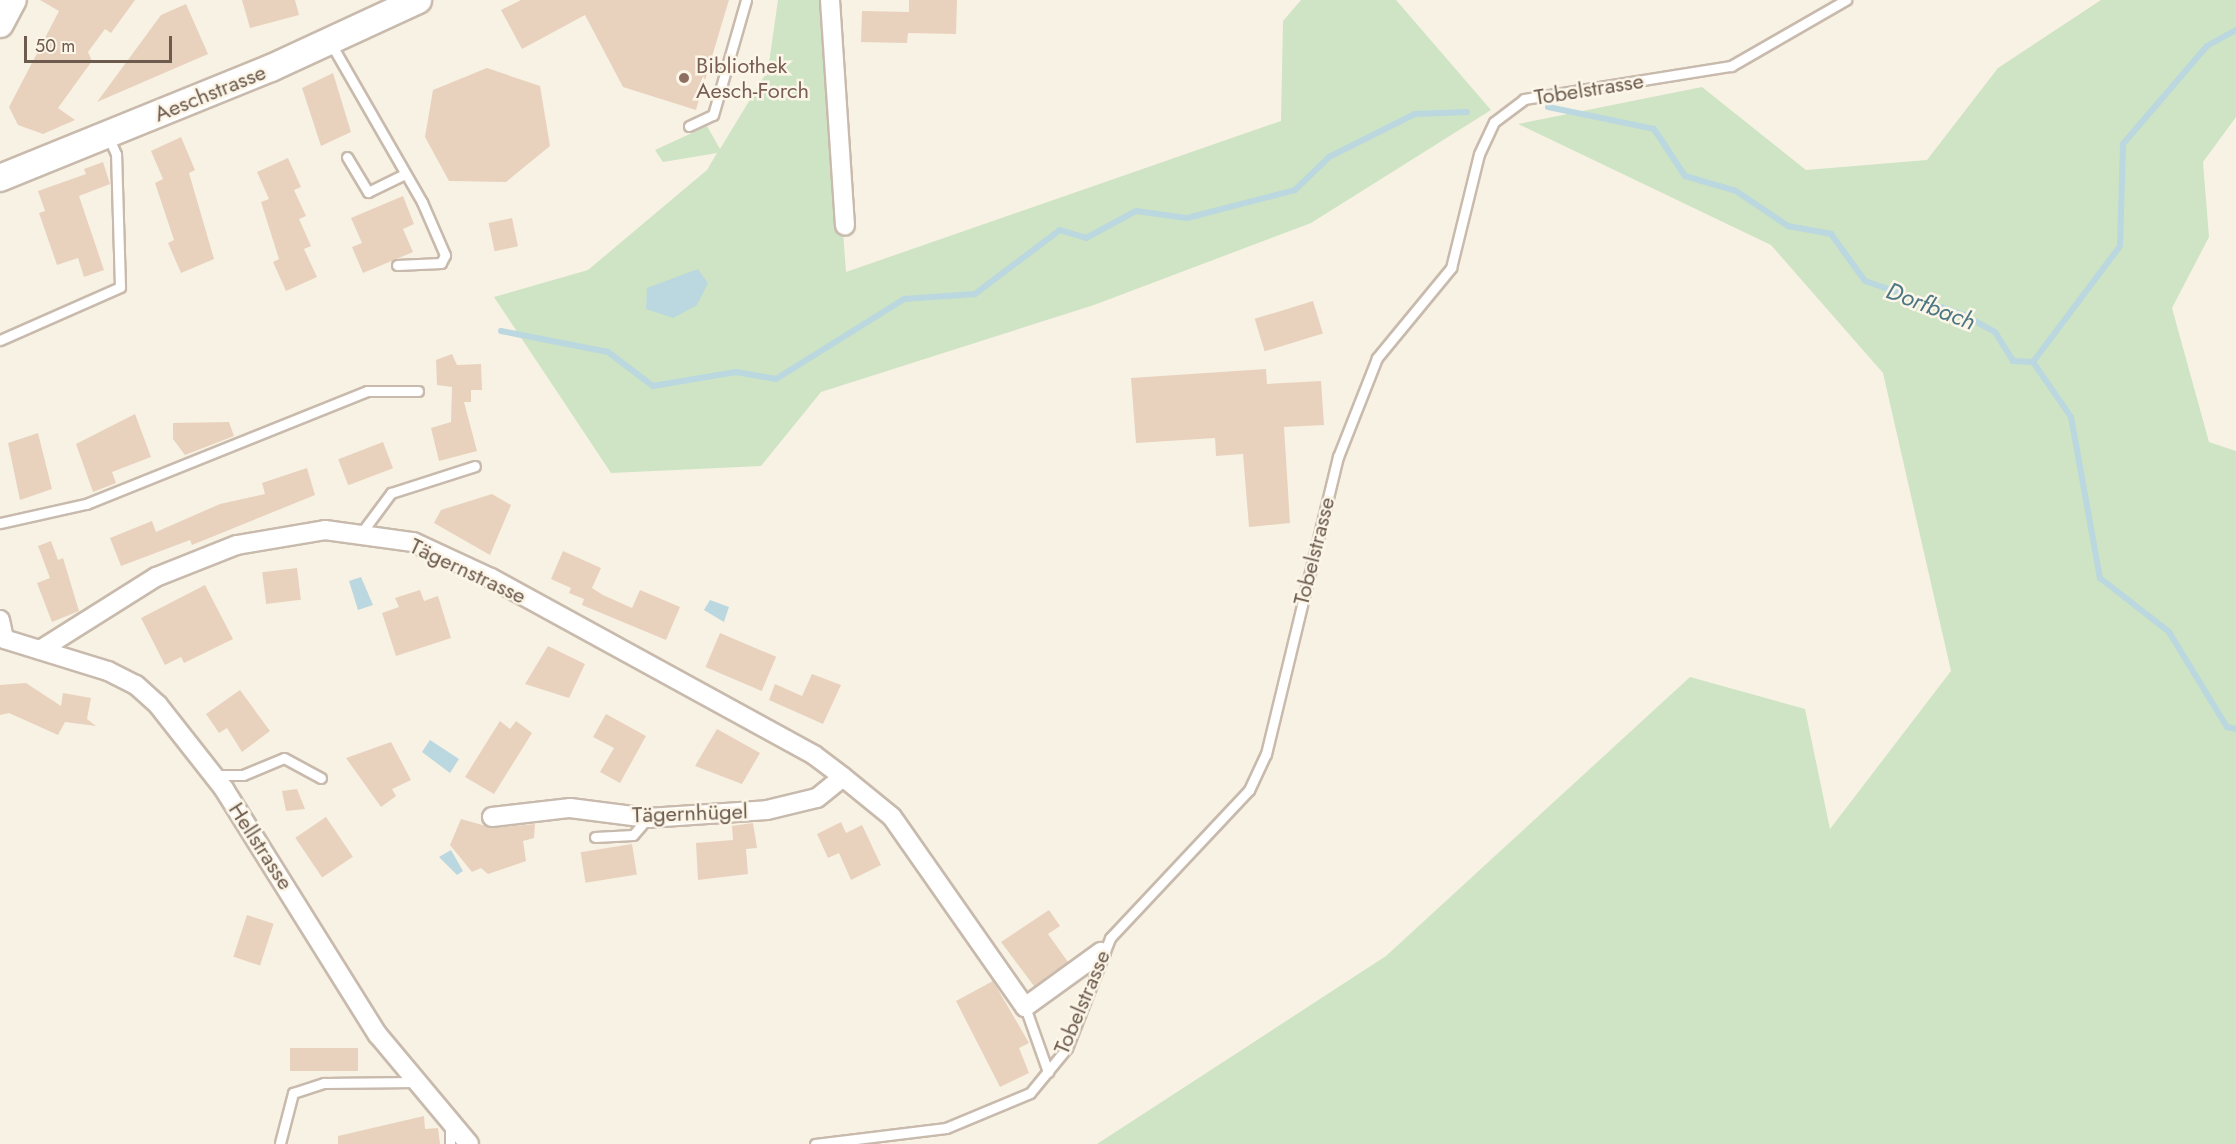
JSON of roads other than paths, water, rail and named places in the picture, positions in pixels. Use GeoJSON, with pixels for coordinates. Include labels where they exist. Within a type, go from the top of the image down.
{"type":"FeatureCollection","features":[{"type":"Feature","properties":{"kind":"main road"},"geometry":{"type":"LineString","coordinates":[[0,24],[13,0]]}},
{"type":"Feature","properties":{"kind":"main road","name":"Aeschstrasse"},"geometry":{"type":"LineString","coordinates":[[0,178],[108,136],[330,42],[418,0]]}},
{"type":"Feature","properties":{"kind":"street"},"geometry":{"type":"LineString","coordinates":[[830,0],[845,226]]}},
{"type":"Feature","properties":{"kind":"street","name":"Tägernstrasse"},"geometry":{"type":"LineString","coordinates":[[40,650],[156,577],[237,545],[324,530],[362,532],[413,542],[491,578],[814,755],[843,777],[892,817],[1025,1007]]}},
{"type":"Feature","properties":{"kind":"street","name":"Hellstrasse"},"geometry":{"type":"LineString","coordinates":[[0,620],[2,640],[40,650],[136,685],[213,775],[378,1035],[469,1144]]}},
{"type":"Feature","properties":{"kind":"street","name":"Tägernhügel"},"geometry":{"type":"LineString","coordinates":[[492,818],[570,808],[648,818],[767,810],[818,798],[843,777]]}},
{"type":"Feature","properties":{"kind":"street"},"geometry":{"type":"LineString","coordinates":[[1025,1007],[1101,952]]}},
{"type":"Feature","properties":{"kind":"lane"},"geometry":{"type":"LineString","coordinates":[[689,126],[712,115],[746,0]]}},
{"type":"Feature","properties":{"kind":"lane","name":"Tobelstrasse"},"geometry":{"type":"LineString","coordinates":[[814,1144],[946,1128],[1002,1108],[1030,1093],[1067,1048],[1101,952],[1226,819],[1266,754],[1338,457],[1377,358],[1451,268],[1479,154],[1494,122],[1524,99],[1731,66],[1846,0]]}},
{"type":"Feature","properties":{"kind":"lane"},"geometry":{"type":"LineString","coordinates":[[330,42],[403,175],[422,202],[445,255],[441,263],[397,265]]}},
{"type":"Feature","properties":{"kind":"lane"},"geometry":{"type":"LineString","coordinates":[[0,340],[120,287],[116,154],[108,136]]}},
{"type":"Feature","properties":{"kind":"lane"},"geometry":{"type":"LineString","coordinates":[[347,157],[368,192],[403,175]]}},
{"type":"Feature","properties":{"kind":"lane"},"geometry":{"type":"LineString","coordinates":[[0,523],[86,504],[367,391],[418,391]]}},
{"type":"Feature","properties":{"kind":"lane"},"geometry":{"type":"LineString","coordinates":[[362,532],[390,493],[475,466]]}},
{"type":"Feature","properties":{"kind":"lane"},"geometry":{"type":"LineString","coordinates":[[213,775],[243,776],[284,758],[321,778]]}},
{"type":"Feature","properties":{"kind":"lane"},"geometry":{"type":"LineString","coordinates":[[596,837],[633,835],[648,818]]}},
{"type":"Feature","properties":{"kind":"lane"},"geometry":{"type":"LineString","coordinates":[[1025,1007],[1048,1072]]}},
{"type":"Feature","properties":{"kind":"lane"},"geometry":{"type":"LineString","coordinates":[[280,1143],[293,1093],[324,1083],[416,1082]]}},
{"type":"Feature","properties":{"kind":"lane"},"geometry":{"type":"LineString","coordinates":[[450,1124],[450,1144]]}},
{"type":"Feature","properties":{"kind":"water"},"geometry":{"type":"Polygon","coordinates":[[[698,269],[708,283],[697,305],[673,318],[646,309],[647,288],[698,269]]]}},
{"type":"Feature","properties":{"kind":"water"},"geometry":{"type":"Polygon","coordinates":[[[361,577],[373,605],[358,610],[349,581],[361,577]]]}},
{"type":"Feature","properties":{"kind":"water"},"geometry":{"type":"Polygon","coordinates":[[[710,600],[729,607],[724,622],[704,610],[710,600]]]}},
{"type":"Feature","properties":{"kind":"water"},"geometry":{"type":"Polygon","coordinates":[[[430,740],[459,759],[450,773],[422,752],[430,740]]]}},
{"type":"Feature","properties":{"kind":"water"},"geometry":{"type":"Polygon","coordinates":[[[451,850],[463,871],[457,875],[439,857],[451,850]]]}},
{"type":"Feature","properties":{"kind":"waterway"},"geometry":{"type":"LineString","coordinates":[[2033,362],[2120,246],[2123,144],[2207,46],[2236,30]]}},
{"type":"Feature","properties":{"kind":"waterway","name":"Dorfbach"},"geometry":{"type":"LineString","coordinates":[[1548,107],[1654,129],[1685,176],[1736,191],[1788,226],[1831,234],[1865,281],[1964,315],[1995,332],[2013,361],[2033,362],[2071,417],[2100,578],[2169,632],[2227,727],[2236,729]]}},
{"type":"Feature","properties":{"kind":"waterway"},"geometry":{"type":"LineString","coordinates":[[501,331],[608,352],[653,386],[736,372],[776,379],[904,299],[975,294],[1060,230],[1086,238],[1136,211],[1187,218],[1295,190],[1329,157],[1415,114],[1467,112]]}},
{"type":"Feature","properties":{"kind":"place","name":"Bibliothek Aesch-Forch"},"geometry":{"type":"Point","coordinates":[684,78]}}]}
